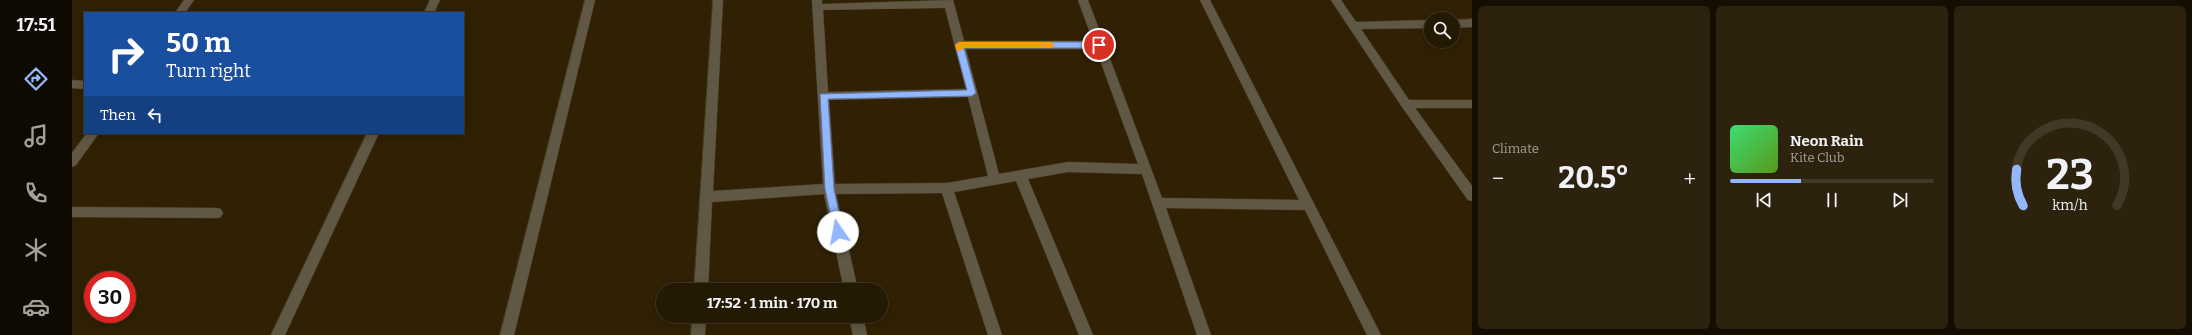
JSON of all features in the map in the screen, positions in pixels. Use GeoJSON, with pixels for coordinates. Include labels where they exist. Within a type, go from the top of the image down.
{"type":"FeatureCollection","features":[{"type":"Feature","properties":{"kind":"street"},"geometry":{"type":"LineString","coordinates":[[181,12],[189,0]]}},
{"type":"Feature","properties":{"kind":"street"},"geometry":{"type":"LineString","coordinates":[[429,12],[435,0]]}},
{"type":"Feature","properties":{"kind":"street"},"geometry":{"type":"LineString","coordinates":[[507,335],[590,0]]}},
{"type":"Feature","properties":{"kind":"street"},"geometry":{"type":"LineString","coordinates":[[701,283],[718,0]]}},
{"type":"Feature","properties":{"kind":"street"},"geometry":{"type":"LineString","coordinates":[[1083,0],[1146,169],[1204,335]]}},
{"type":"Feature","properties":{"kind":"street"},"geometry":{"type":"LineString","coordinates":[[1205,0],[1310,204],[1374,335]]}},
{"type":"Feature","properties":{"kind":"street"},"geometry":{"type":"LineString","coordinates":[[1336,0],[1406,104],[1472,196]]}},
{"type":"Feature","properties":{"kind":"street"},"geometry":{"type":"LineString","coordinates":[[849,283],[829,189],[817,4],[948,2],[995,180]]}},
{"type":"Feature","properties":{"kind":"street"},"geometry":{"type":"LineString","coordinates":[[1460,24],[1472,23]]}},
{"type":"Feature","properties":{"kind":"street"},"geometry":{"type":"LineString","coordinates":[[1354,26],[1424,24]]}},
{"type":"Feature","properties":{"kind":"street"},"geometry":{"type":"LineString","coordinates":[[959,45],[1099,45]]}},
{"type":"Feature","properties":{"kind":"street"},"geometry":{"type":"LineString","coordinates":[[72,84],[84,85]]}},
{"type":"Feature","properties":{"kind":"street"},"geometry":{"type":"LineString","coordinates":[[823,96],[972,93]]}},
{"type":"Feature","properties":{"kind":"street"},"geometry":{"type":"LineString","coordinates":[[1406,104],[1472,104]]}},
{"type":"Feature","properties":{"kind":"street"},"geometry":{"type":"LineString","coordinates":[[72,162],[92,134]]}},
{"type":"Feature","properties":{"kind":"street"},"geometry":{"type":"LineString","coordinates":[[278,335],[373,134]]}},
{"type":"Feature","properties":{"kind":"street"},"geometry":{"type":"LineString","coordinates":[[706,197],[829,189],[947,188],[1068,167],[1146,169]]}},
{"type":"Feature","properties":{"kind":"street"},"geometry":{"type":"LineString","coordinates":[[1020,175],[1086,335]]}},
{"type":"Feature","properties":{"kind":"street"},"geometry":{"type":"LineString","coordinates":[[947,188],[995,335]]}},
{"type":"Feature","properties":{"kind":"street"},"geometry":{"type":"LineString","coordinates":[[1158,203],[1310,204]]}},
{"type":"Feature","properties":{"kind":"street"},"geometry":{"type":"LineString","coordinates":[[72,212],[217,213]]}},
{"type":"Feature","properties":{"kind":"street"},"geometry":{"type":"LineString","coordinates":[[698,335],[699,323]]}},
{"type":"Feature","properties":{"kind":"street"},"geometry":{"type":"LineString","coordinates":[[857,323],[860,335]]}},
{"type":"Feature","properties":{"kind":"slow traffic"},"geometry":{"type":"LineString","coordinates":[[960,49],[959,45],[1051,45]]}},
{"type":"Feature","properties":{"kind":"route"},"geometry":{"type":"LineString","coordinates":[[838,232],[829,189],[823,96],[972,93],[959,45],[1099,45]]}}]}
